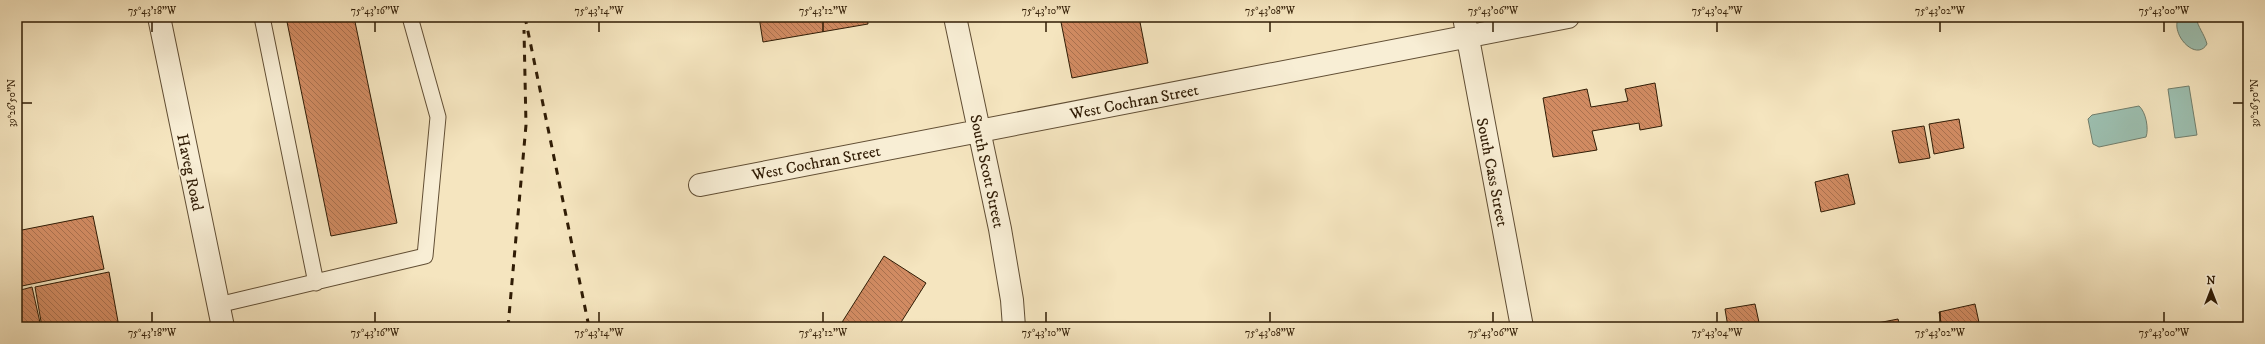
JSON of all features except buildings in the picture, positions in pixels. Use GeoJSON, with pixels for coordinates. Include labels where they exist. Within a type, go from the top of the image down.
{"type":"FeatureCollection","features":[{"type":"Feature","properties":{"kind":"street","name":"Haveg Road"},"geometry":{"type":"LineString","coordinates":[[160,17],[223,327]]}},
{"type":"Feature","properties":{"kind":"street","name":"South Scott Street"},"geometry":{"type":"LineString","coordinates":[[955,17],[1000,229],[1012,300],[1014,327]]}},
{"type":"Feature","properties":{"kind":"street","name":"West Cochran Street"},"geometry":{"type":"LineString","coordinates":[[700,185],[979,131],[1466,27],[1568,17]]}},
{"type":"Feature","properties":{"kind":"street","name":"South Cass Street"},"geometry":{"type":"LineString","coordinates":[[1466,27],[1522,327]]}},
{"type":"Feature","properties":{"kind":"lane"},"geometry":{"type":"LineString","coordinates":[[262,17],[316,283]]}},
{"type":"Feature","properties":{"kind":"lane"},"geometry":{"type":"LineString","coordinates":[[218,305],[425,256],[438,117],[410,17]]}},
{"type":"Feature","properties":{"kind":"shaded area"},"geometry":{"type":"Polygon","coordinates":[[[2179,17],[2196,17],[2207,44],[2202,49],[2197,50],[2185,44],[2178,31],[2177,24],[2179,17]]]}},
{"type":"Feature","properties":{"kind":"shaded area"},"geometry":{"type":"Polygon","coordinates":[[[2189,86],[2197,135],[2175,138],[2168,89],[2189,86]]]}},
{"type":"Feature","properties":{"kind":"shaded area"},"geometry":{"type":"Polygon","coordinates":[[[2139,106],[2146,121],[2146,137],[2099,147],[2093,144],[2088,119],[2092,115],[2139,106]]]}},
{"type":"Feature","properties":{"kind":"railway"},"geometry":{"type":"LineString","coordinates":[[525,17],[589,327]]}},
{"type":"Feature","properties":{"kind":"railway"},"geometry":{"type":"LineString","coordinates":[[508,327],[526,125],[524,30]]}}]}
